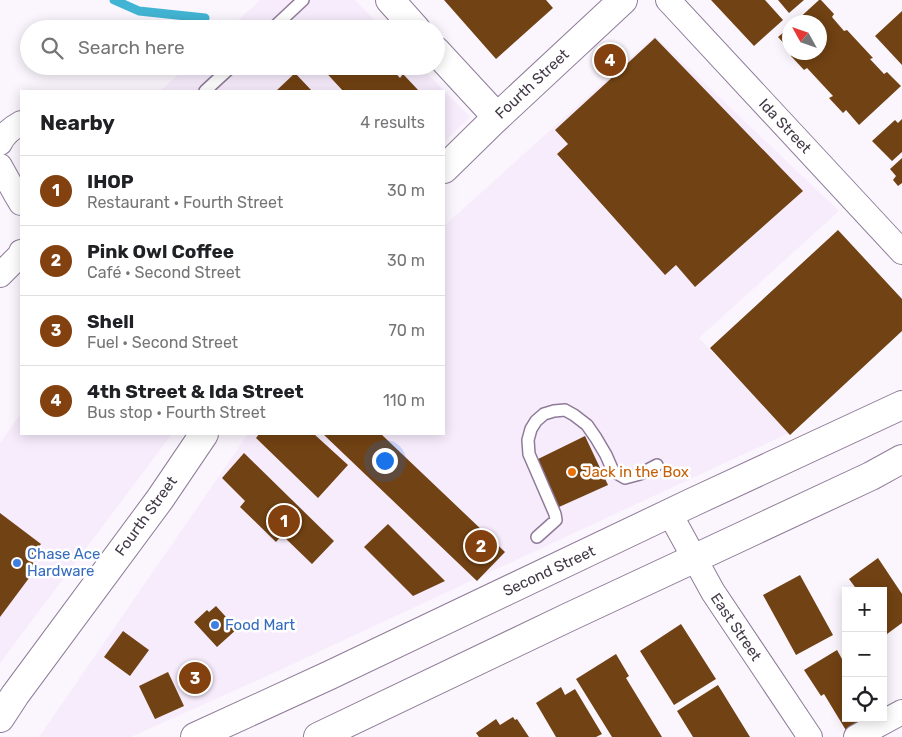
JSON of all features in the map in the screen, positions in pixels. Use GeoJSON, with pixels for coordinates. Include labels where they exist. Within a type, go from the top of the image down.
{"type":"FeatureCollection","features":[{"type":"Feature","properties":{"kind":"main road"},"geometry":{"type":"LineString","coordinates":[[390,0],[408,20]]}},
{"type":"Feature","properties":{"kind":"main road","name":"Fourth Street"},"geometry":{"type":"LineString","coordinates":[[445,168],[623,0]]}},
{"type":"Feature","properties":{"kind":"main road"},"geometry":{"type":"LineString","coordinates":[[445,61],[497,117]]}},
{"type":"Feature","properties":{"kind":"main road","name":"Second Street"},"geometry":{"type":"LineString","coordinates":[[196,737],[902,404]]}},
{"type":"Feature","properties":{"kind":"main road","name":"Fourth Street"},"geometry":{"type":"LineString","coordinates":[[0,718],[7,702],[160,499],[203,435]]}},
{"type":"Feature","properties":{"kind":"main road"},"geometry":{"type":"LineString","coordinates":[[318,737],[560,621],[871,476],[902,459]]}},
{"type":"Feature","properties":{"kind":"main road"},"geometry":{"type":"LineString","coordinates":[[0,732],[7,702]]}},
{"type":"Feature","properties":{"kind":"street","name":"Ida Street"},"geometry":{"type":"LineString","coordinates":[[668,0],[902,252]]}},
{"type":"Feature","properties":{"kind":"street"},"geometry":{"type":"LineString","coordinates":[[0,143],[2,137],[20,124]]}},
{"type":"Feature","properties":{"kind":"street"},"geometry":{"type":"LineString","coordinates":[[0,166],[20,202]]}},
{"type":"Feature","properties":{"kind":"street"},"geometry":{"type":"LineString","coordinates":[[0,275],[20,255]]}},
{"type":"Feature","properties":{"kind":"street","name":"East Street"},"geometry":{"type":"LineString","coordinates":[[670,514],[713,592],[810,737]]}},
{"type":"Feature","properties":{"kind":"street"},"geometry":{"type":"LineString","coordinates":[[856,737],[902,712]]}},
{"type":"Feature","properties":{"kind":"lane"},"geometry":{"type":"LineString","coordinates":[[282,20],[303,0]]}},
{"type":"Feature","properties":{"kind":"lane"},"geometry":{"type":"LineString","coordinates":[[206,90],[222,75]]}},
{"type":"Feature","properties":{"kind":"lane"},"geometry":{"type":"LineString","coordinates":[[536,538],[556,520],[556,514],[530,454],[528,440],[531,429],[544,414],[565,410],[587,425],[606,454],[613,471],[625,478],[640,474],[657,465]]}},
{"type":"Feature","properties":{"kind":"shaded area"},"geometry":{"type":"Polygon","coordinates":[[[260,0],[355,0],[374,20],[239,20],[260,0]]]}},
{"type":"Feature","properties":{"kind":"shaded area"},"geometry":{"type":"Polygon","coordinates":[[[655,36],[839,211],[699,338],[789,433],[269,675],[131,737],[39,737],[247,435],[445,435],[445,225],[655,36]]]}},
{"type":"Feature","properties":{"kind":"shaded area"},"geometry":{"type":"Polygon","coordinates":[[[178,75],[429,75],[444,90],[161,90],[178,75]]]}},
{"type":"Feature","properties":{"kind":"shaded area"},"geometry":{"type":"Polygon","coordinates":[[[445,92],[470,117],[445,141],[445,92]]]}},
{"type":"Feature","properties":{"kind":"shaded area"},"geometry":{"type":"Polygon","coordinates":[[[20,414],[20,435],[171,435],[0,663],[0,443],[20,414]]]}},
{"type":"Feature","properties":{"kind":"building"},"geometry":{"type":"Polygon","coordinates":[[[444,0],[546,0],[553,8],[496,59],[444,0]]]}},
{"type":"Feature","properties":{"kind":"building"},"geometry":{"type":"Polygon","coordinates":[[[711,0],[765,0],[782,21],[754,46],[711,0]]]}},
{"type":"Feature","properties":{"kind":"building"},"geometry":{"type":"Polygon","coordinates":[[[778,0],[804,0],[789,13],[778,0]]]}},
{"type":"Feature","properties":{"kind":"building"},"geometry":{"type":"Polygon","coordinates":[[[821,0],[834,14],[832,17],[844,31],[847,30],[873,58],[870,59],[884,74],[887,72],[901,86],[859,125],[846,110],[843,113],[829,98],[833,96],[807,68],[804,70],[795,60],[827,60],[827,15],[803,15],[821,0]]]}},
{"type":"Feature","properties":{"kind":"building"},"geometry":{"type":"Polygon","coordinates":[[[902,11],[902,65],[875,36],[902,11]]]}},
{"type":"Feature","properties":{"kind":"building"},"geometry":{"type":"Polygon","coordinates":[[[655,38],[803,191],[695,287],[676,265],[665,275],[557,154],[568,144],[555,130],[655,38]]]}},
{"type":"Feature","properties":{"kind":"building"},"geometry":{"type":"Polygon","coordinates":[[[293,75],[297,75],[311,90],[277,90],[293,75]]]}},
{"type":"Feature","properties":{"kind":"building"},"geometry":{"type":"Polygon","coordinates":[[[328,75],[397,75],[400,78],[404,75],[418,90],[342,90],[328,75]]]}},
{"type":"Feature","properties":{"kind":"building"},"geometry":{"type":"Polygon","coordinates":[[[902,119],[902,152],[892,161],[872,141],[895,120],[898,123],[902,119]]]}},
{"type":"Feature","properties":{"kind":"building"},"geometry":{"type":"Polygon","coordinates":[[[902,158],[902,183],[898,186],[893,180],[896,176],[890,169],[902,158]]]}},
{"type":"Feature","properties":{"kind":"building"},"geometry":{"type":"Polygon","coordinates":[[[838,230],[902,299],[902,331],[790,435],[710,348],[838,230]]]}},
{"type":"Feature","properties":{"kind":"building"},"geometry":{"type":"Polygon","coordinates":[[[258,435],[315,435],[348,465],[318,498],[256,438],[258,435]]]}},
{"type":"Feature","properties":{"kind":"building"},"geometry":{"type":"Polygon","coordinates":[[[324,435],[382,435],[505,552],[477,581],[324,435]]]}},
{"type":"Feature","properties":{"kind":"building","name":"Jack in the Box"},"geometry":{"type":"Polygon","coordinates":[[[585,436],[608,485],[559,507],[536,460],[585,436]]]}},
{"type":"Feature","properties":{"kind":"building"},"geometry":{"type":"Polygon","coordinates":[[[244,453],[334,541],[312,564],[282,535],[276,542],[240,507],[245,501],[222,478],[244,453]]]}},
{"type":"Feature","properties":{"kind":"building","name":"Chase Ace Hardware"},"geometry":{"type":"Polygon","coordinates":[[[0,513],[41,544],[29,560],[38,566],[0,617],[0,513]]]}},
{"type":"Feature","properties":{"kind":"building"},"geometry":{"type":"Polygon","coordinates":[[[388,524],[445,581],[413,596],[364,547],[388,524]]]}},
{"type":"Feature","properties":{"kind":"building"},"geometry":{"type":"Polygon","coordinates":[[[878,558],[902,594],[902,623],[887,634],[887,587],[855,587],[849,579],[878,558]]]}},
{"type":"Feature","properties":{"kind":"building"},"geometry":{"type":"Polygon","coordinates":[[[800,575],[833,635],[796,655],[763,595],[800,575]]]}},
{"type":"Feature","properties":{"kind":"building","name":"Food Mart"},"geometry":{"type":"Polygon","coordinates":[[[216,606],[237,629],[217,647],[194,622],[207,610],[209,612],[216,606]]]}},
{"type":"Feature","properties":{"kind":"building"},"geometry":{"type":"Polygon","coordinates":[[[681,624],[716,679],[674,705],[640,651],[681,624]]]}},
{"type":"Feature","properties":{"kind":"building"},"geometry":{"type":"Polygon","coordinates":[[[123,631],[149,650],[130,676],[104,657],[123,631]]]}},
{"type":"Feature","properties":{"kind":"building"},"geometry":{"type":"Polygon","coordinates":[[[837,650],[842,659],[842,722],[862,722],[847,732],[824,694],[821,696],[804,670],[837,650]]]}},
{"type":"Feature","properties":{"kind":"building"},"geometry":{"type":"Polygon","coordinates":[[[616,654],[629,676],[626,678],[662,737],[612,737],[576,679],[616,654]]]}},
{"type":"Feature","properties":{"kind":"building"},"geometry":{"type":"Polygon","coordinates":[[[168,672],[184,706],[155,719],[139,686],[168,672]]]}},
{"type":"Feature","properties":{"kind":"building"},"geometry":{"type":"Polygon","coordinates":[[[718,685],[750,737],[693,737],[677,711],[718,685]]]}},
{"type":"Feature","properties":{"kind":"building"},"geometry":{"type":"Polygon","coordinates":[[[561,687],[565,695],[575,689],[602,734],[596,737],[556,737],[536,703],[561,687]]]}},
{"type":"Feature","properties":{"kind":"building"},"geometry":{"type":"Polygon","coordinates":[[[513,717],[515,720],[517,719],[529,737],[479,737],[476,733],[496,719],[500,725],[513,717]]]}},
{"type":"Feature","properties":{"kind":"waterway"},"geometry":{"type":"LineString","coordinates":[[114,0],[139,11],[205,18]]}},
{"type":"Feature","properties":{"kind":"place","name":"4th Street & Ida Street"},"geometry":{"type":"Point","coordinates":[610,60]}},
{"type":"Feature","properties":{"kind":"place","name":"Jack in the Box"},"geometry":{"type":"Point","coordinates":[572,472]}},
{"type":"Feature","properties":{"kind":"place","name":"IHOP"},"geometry":{"type":"Point","coordinates":[284,521]}},
{"type":"Feature","properties":{"kind":"place","name":"Pink Owl Coffee"},"geometry":{"type":"Point","coordinates":[481,546]}},
{"type":"Feature","properties":{"kind":"place","name":"Chase Ace Hardware"},"geometry":{"type":"Point","coordinates":[17,563]}},
{"type":"Feature","properties":{"kind":"place","name":"Food Mart"},"geometry":{"type":"Point","coordinates":[215,625]}},
{"type":"Feature","properties":{"kind":"place","name":"Shell"},"geometry":{"type":"Point","coordinates":[195,678]}}]}
